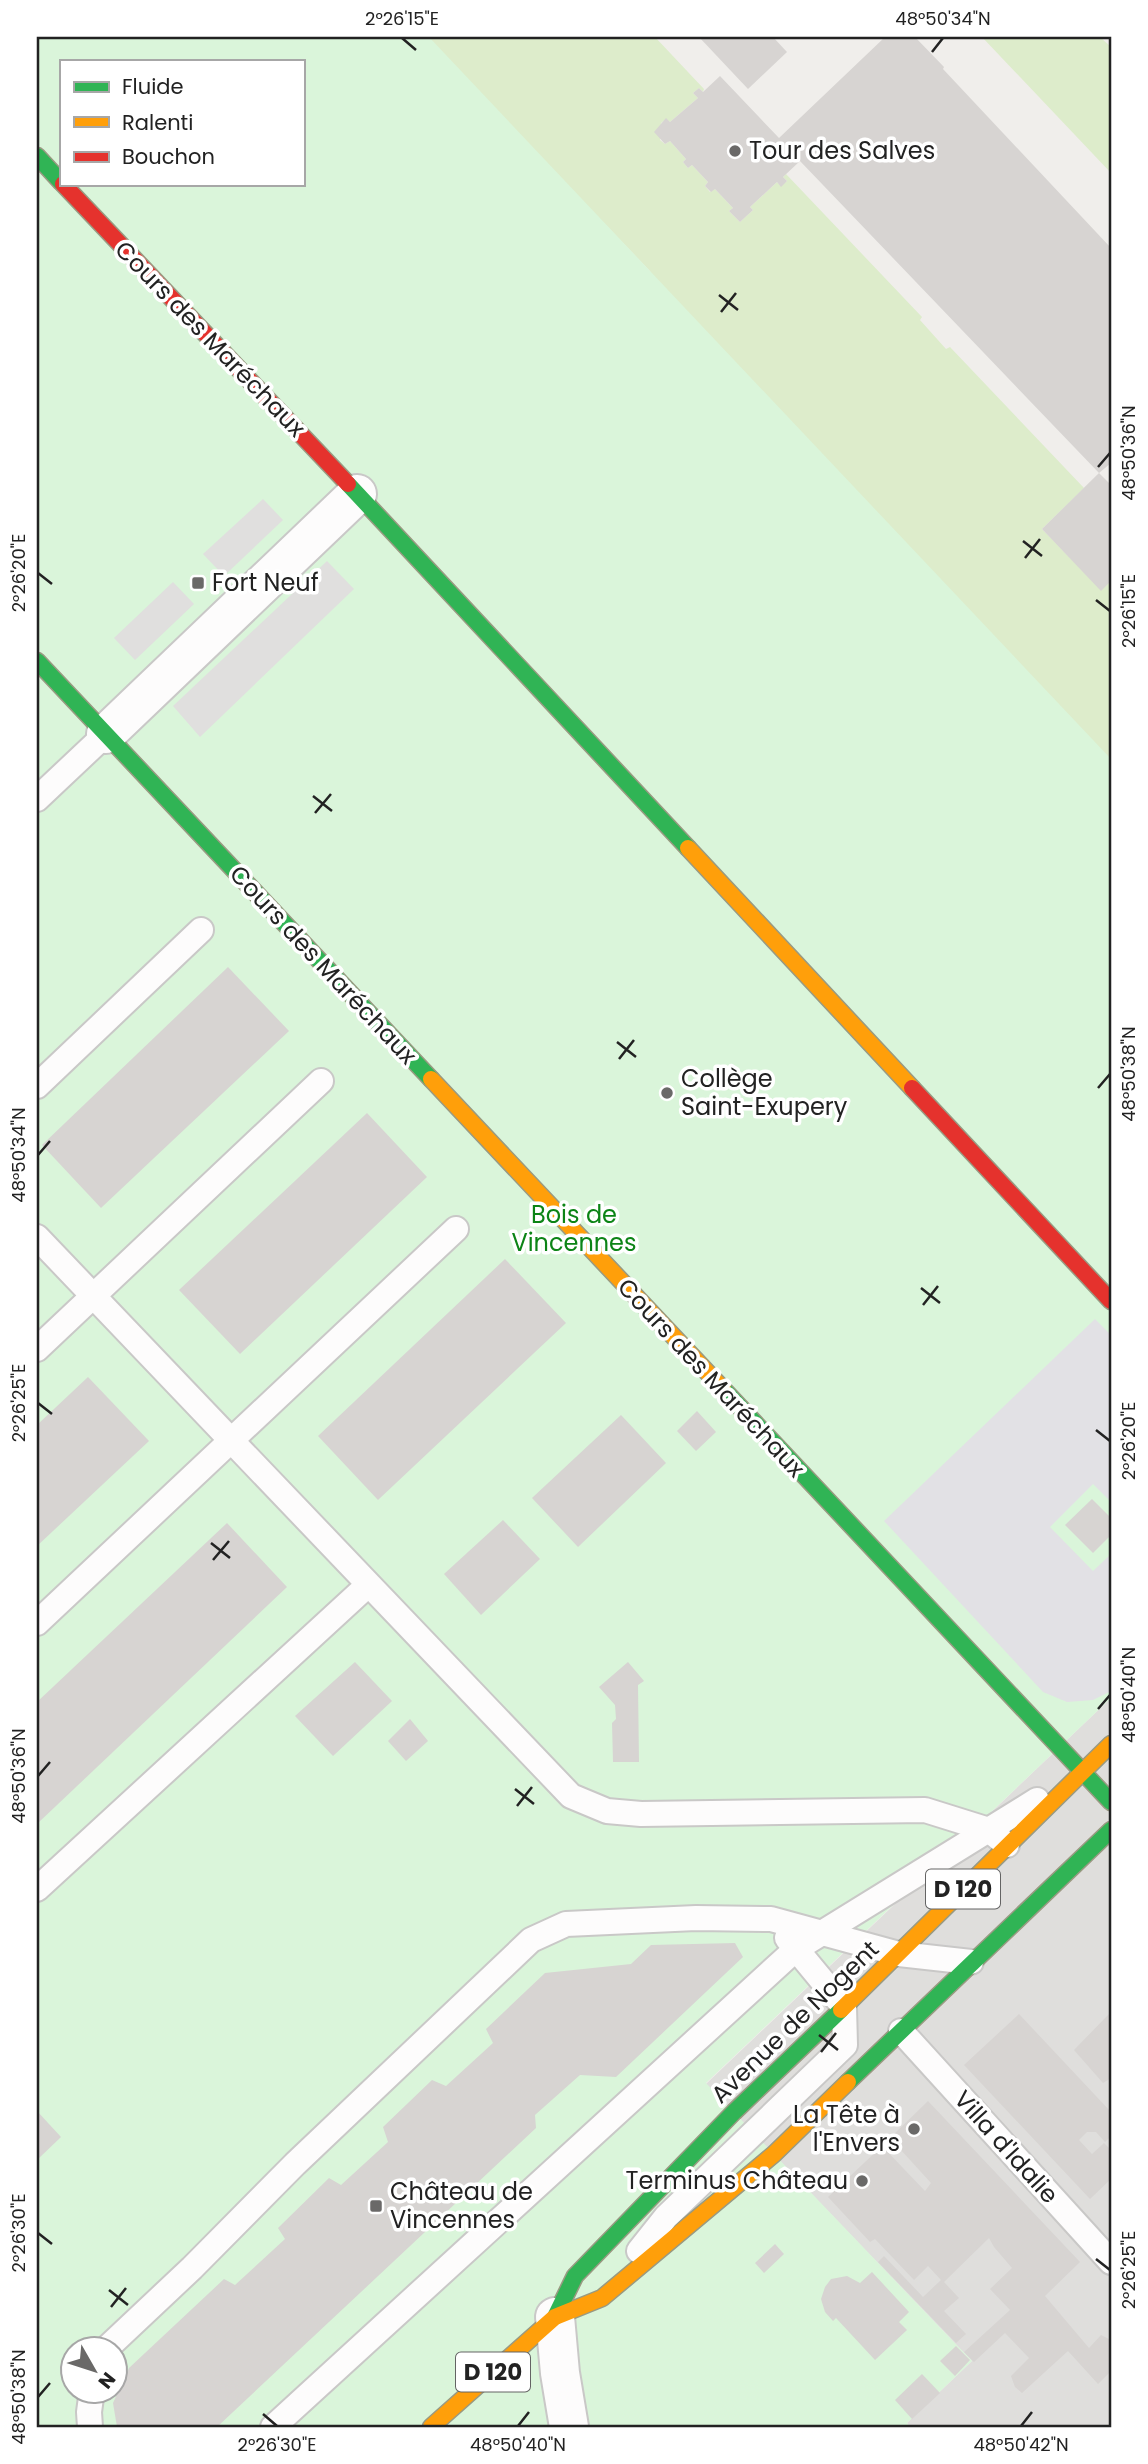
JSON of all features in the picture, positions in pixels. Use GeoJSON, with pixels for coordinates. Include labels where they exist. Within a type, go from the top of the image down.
{"type":"FeatureCollection","features":[{"type":"Feature","properties":{"kind":"street","name":"Cours des Maréchaux"},"geometry":{"type":"LineString","coordinates":[[37,156],[60,181]]}},
{"type":"Feature","properties":{"kind":"street","name":"Cours des Maréchaux"},"geometry":{"type":"LineString","coordinates":[[65,186],[357,494],[1111,1301]]}},
{"type":"Feature","properties":{"kind":"street"},"geometry":{"type":"LineString","coordinates":[[106,734],[357,494]]}},
{"type":"Feature","properties":{"kind":"street","name":"Cours des Maréchaux"},"geometry":{"type":"LineString","coordinates":[[37,661],[1111,1802]]}},
{"type":"Feature","properties":{"kind":"street"},"geometry":{"type":"LineString","coordinates":[[1082,1772],[1111,1744]]}},
{"type":"Feature","properties":{"kind":"street","name":"Avenue de Nogent"},"geometry":{"type":"LineString","coordinates":[[431,2427],[555,2318],[602,2298],[774,2154],[1111,1830]]}},
{"type":"Feature","properties":{"kind":"street","name":"Avenue de Nogent"},"geometry":{"type":"LineString","coordinates":[[555,2318],[575,2276],[734,2112],[899,1954],[998,1837]]}},
{"type":"Feature","properties":{"kind":"street"},"geometry":{"type":"LineString","coordinates":[[555,2318],[568,2426]]}},
{"type":"Feature","properties":{"kind":"lane"},"geometry":{"type":"LineString","coordinates":[[37,799],[106,734]]}},
{"type":"Feature","properties":{"kind":"lane"},"geometry":{"type":"LineString","coordinates":[[37,1086],[201,930]]}},
{"type":"Feature","properties":{"kind":"lane"},"geometry":{"type":"LineString","coordinates":[[37,1349],[321,1081]]}},
{"type":"Feature","properties":{"kind":"lane"},"geometry":{"type":"LineString","coordinates":[[37,1623],[456,1229]]}},
{"type":"Feature","properties":{"kind":"lane"},"geometry":{"type":"LineString","coordinates":[[37,1237],[571,1796],[607,1811],[664,1814],[925,1810],[998,1837]]}},
{"type":"Feature","properties":{"kind":"lane"},"geometry":{"type":"LineString","coordinates":[[37,1889],[368,1584]]}},
{"type":"Feature","properties":{"kind":"lane"},"geometry":{"type":"LineString","coordinates":[[273,2427],[796,1950],[998,1837],[1082,1772]]}},
{"type":"Feature","properties":{"kind":"lane"},"geometry":{"type":"LineString","coordinates":[[122,2334],[295,2164],[531,1940],[566,1924],[696,1917],[771,1919],[899,1954],[971,1962]]}},
{"type":"Feature","properties":{"kind":"lane"},"geometry":{"type":"LineString","coordinates":[[602,2298],[666,2217],[845,2045],[845,2007],[771,1919]]}},
{"type":"Feature","properties":{"kind":"lane","name":"Villa d'Idalie"},"geometry":{"type":"LineString","coordinates":[[901,2031],[1111,2262]]}},
{"type":"Feature","properties":{"kind":"lane"},"geometry":{"type":"LineString","coordinates":[[90,2404],[90,2427]]}},
{"type":"Feature","properties":{"kind":"shaded area"},"geometry":{"type":"Polygon","coordinates":[[[263,499],[283,520],[224,576],[203,554],[263,499]]]}},
{"type":"Feature","properties":{"kind":"shaded area"},"geometry":{"type":"Polygon","coordinates":[[[327,561],[354,589],[200,737],[173,706],[327,561]]]}},
{"type":"Feature","properties":{"kind":"shaded area"},"geometry":{"type":"Polygon","coordinates":[[[173,582],[194,604],[135,660],[114,638],[173,582]]]}},
{"type":"Feature","properties":{"kind":"shaded area"},"geometry":{"type":"Polygon","coordinates":[[[1095,1319],[1111,1335],[1111,1502],[1093,1484],[1050,1527],[1093,1571],[1111,1554],[1111,1691],[1093,1700],[1067,1702],[1043,1692],[884,1521],[1095,1319]]]}},
{"type":"Feature","properties":{"kind":"shaded area"},"geometry":{"type":"Polygon","coordinates":[[[1111,1698],[1111,2427],[910,2427],[907,2423],[972,2361],[706,2084],[1111,1698]]]}},
{"type":"Feature","properties":{"kind":"green space","name":"Bois de Vincennes"},"geometry":{"type":"Polygon","coordinates":[[[37,37],[429,37],[1111,759],[1111,1698],[706,2083],[972,2361],[907,2423],[910,2427],[37,2427],[37,37]]]}},
{"type":"Feature","properties":{"kind":"green space"},"geometry":{"type":"Polygon","coordinates":[[[330,37],[655,37],[704,89],[703,92],[699,88],[693,93],[698,98],[670,122],[666,119],[661,123],[660,140],[665,144],[670,141],[686,159],[683,162],[688,168],[692,165],[708,182],[705,186],[710,192],[715,189],[733,208],[729,211],[740,222],[753,210],[750,207],[777,182],[781,186],[787,181],[783,177],[786,174],[922,317],[920,320],[946,349],[950,347],[1084,488],[1042,529],[1101,590],[1111,581],[1111,835],[648,269],[603,222],[330,37]]]}},
{"type":"Feature","properties":{"kind":"green space"},"geometry":{"type":"Polygon","coordinates":[[[982,37],[1100,37],[1111,47],[1111,173],[982,37]]]}},
{"type":"Feature","properties":{"kind":"building"},"geometry":{"type":"Polygon","coordinates":[[[699,37],[773,37],[787,52],[748,89],[699,37]]]}},
{"type":"Feature","properties":{"kind":"building"},"geometry":{"type":"Polygon","coordinates":[[[885,37],[915,37],[1111,248],[1111,463],[1099,473],[800,161],[783,177],[787,181],[781,187],[777,182],[750,207],[753,210],[740,222],[729,211],[733,208],[715,189],[711,192],[705,186],[708,182],[692,165],[688,168],[683,162],[686,159],[670,141],[665,144],[654,132],[666,118],[670,122],[698,98],[693,93],[699,88],[703,92],[720,76],[779,138],[885,37]]]}},
{"type":"Feature","properties":{"kind":"building"},"geometry":{"type":"Polygon","coordinates":[[[1099,473],[1111,485],[1111,581],[1101,591],[1042,529],[1099,473]]]}},
{"type":"Feature","properties":{"kind":"building"},"geometry":{"type":"Polygon","coordinates":[[[228,967],[289,1031],[101,1208],[42,1145],[228,967]]]}},
{"type":"Feature","properties":{"kind":"building"},"geometry":{"type":"Polygon","coordinates":[[[367,1113],[427,1177],[240,1354],[179,1290],[367,1113]]]}},
{"type":"Feature","properties":{"kind":"building"},"geometry":{"type":"Polygon","coordinates":[[[505,1259],[566,1323],[378,1500],[318,1436],[505,1259]]]}},
{"type":"Feature","properties":{"kind":"building"},"geometry":{"type":"Polygon","coordinates":[[[88,1377],[149,1441],[37,1546],[37,1425],[88,1377]]]}},
{"type":"Feature","properties":{"kind":"building"},"geometry":{"type":"Polygon","coordinates":[[[697,1411],[716,1432],[696,1451],[677,1431],[697,1411]]]}},
{"type":"Feature","properties":{"kind":"building"},"geometry":{"type":"Polygon","coordinates":[[[621,1415],[666,1463],[578,1547],[532,1498],[621,1415]]]}},
{"type":"Feature","properties":{"kind":"building"},"geometry":{"type":"Polygon","coordinates":[[[1092,1499],[1111,1518],[1111,1535],[1093,1553],[1065,1525],[1092,1499]]]}},
{"type":"Feature","properties":{"kind":"building"},"geometry":{"type":"Polygon","coordinates":[[[503,1520],[540,1559],[481,1615],[444,1574],[503,1520]]]}},
{"type":"Feature","properties":{"kind":"building"},"geometry":{"type":"Polygon","coordinates":[[[227,1523],[287,1587],[37,1824],[37,1702],[227,1523]]]}},
{"type":"Feature","properties":{"kind":"building"},"geometry":{"type":"Polygon","coordinates":[[[355,1662],[392,1701],[333,1756],[295,1716],[355,1662]]]}},
{"type":"Feature","properties":{"kind":"building"},"geometry":{"type":"Polygon","coordinates":[[[628,1662],[644,1681],[638,1685],[639,1762],[613,1762],[612,1723],[616,1719],[615,1705],[599,1687],[628,1662]]]}},
{"type":"Feature","properties":{"kind":"building"},"geometry":{"type":"Polygon","coordinates":[[[410,1719],[428,1741],[406,1761],[388,1741],[410,1719]]]}},
{"type":"Feature","properties":{"kind":"building","name":"Château de Vincennes"},"geometry":{"type":"Polygon","coordinates":[[[735,1943],[743,1957],[616,2077],[580,2075],[535,2115],[536,2128],[217,2427],[117,2427],[113,2404],[130,2404],[130,2367],[224,2279],[235,2285],[285,2239],[278,2228],[329,2178],[341,2185],[388,2142],[383,2127],[432,2080],[446,2086],[493,2043],[486,2029],[545,1973],[631,1964],[651,1945],[735,1943]]]}},
{"type":"Feature","properties":{"kind":"building"},"geometry":{"type":"Polygon","coordinates":[[[1111,2012],[1111,2078],[1103,2083],[1074,2050],[1111,2012]]]}},
{"type":"Feature","properties":{"kind":"building"},"geometry":{"type":"Polygon","coordinates":[[[1019,2014],[1111,2112],[1111,2138],[1105,2142],[1096,2132],[1087,2132],[1079,2140],[1092,2154],[1104,2143],[1111,2150],[1111,2179],[1090,2199],[964,2065],[1019,2014]]]}},
{"type":"Feature","properties":{"kind":"building"},"geometry":{"type":"Polygon","coordinates":[[[928,2101],[1080,2262],[1045,2296],[1089,2348],[1101,2335],[1111,2340],[1111,2371],[1098,2384],[1068,2351],[1022,2393],[1015,2387],[1011,2376],[1029,2358],[1005,2333],[974,2362],[964,2352],[1010,2310],[990,2289],[1012,2268],[989,2238],[944,2282],[959,2298],[944,2311],[966,2334],[956,2343],[878,2262],[884,2256],[923,2297],[941,2280],[928,2266],[914,2280],[875,2239],[870,2242],[828,2197],[882,2146],[925,2191],[931,2183],[890,2138],[928,2101]]]}},
{"type":"Feature","properties":{"kind":"building"},"geometry":{"type":"Polygon","coordinates":[[[37,2111],[61,2137],[37,2160],[37,2111]]]}},
{"type":"Feature","properties":{"kind":"building"},"geometry":{"type":"Polygon","coordinates":[[[775,2244],[784,2254],[764,2273],[755,2263],[775,2244]]]}},
{"type":"Feature","properties":{"kind":"building"},"geometry":{"type":"Polygon","coordinates":[[[872,2272],[909,2312],[899,2322],[907,2330],[875,2360],[836,2318],[833,2321],[825,2312],[821,2299],[831,2279],[847,2276],[860,2283],[872,2272]]]}},
{"type":"Feature","properties":{"kind":"building"},"geometry":{"type":"Polygon","coordinates":[[[956,2346],[970,2360],[955,2376],[940,2361],[956,2346]]]}},
{"type":"Feature","properties":{"kind":"building"},"geometry":{"type":"Polygon","coordinates":[[[922,2374],[940,2393],[912,2419],[895,2400],[922,2374]]]}},
{"type":"Feature","properties":{"kind":"traffic: fast"},"geometry":{"type":"LineString","coordinates":[[37,156],[60,181]]}},
{"type":"Feature","properties":{"kind":"traffic: fast"},"geometry":{"type":"LineString","coordinates":[[348,484],[688,848]]}},
{"type":"Feature","properties":{"kind":"traffic: fast"},"geometry":{"type":"LineString","coordinates":[[37,661],[431,1079]]}},
{"type":"Feature","properties":{"kind":"traffic: fast"},"geometry":{"type":"LineString","coordinates":[[723,1389],[1111,1802]]}},
{"type":"Feature","properties":{"kind":"traffic: fast"},"geometry":{"type":"LineString","coordinates":[[848,2082],[1111,1830]]}},
{"type":"Feature","properties":{"kind":"traffic: fast"},"geometry":{"type":"LineString","coordinates":[[555,2317],[575,2276],[734,2112],[841,2010]]}},
{"type":"Feature","properties":{"kind":"traffic: slow"},"geometry":{"type":"LineString","coordinates":[[688,848],[912,1088]]}},
{"type":"Feature","properties":{"kind":"traffic: slow"},"geometry":{"type":"LineString","coordinates":[[431,1079],[723,1389]]}},
{"type":"Feature","properties":{"kind":"traffic: slow"},"geometry":{"type":"LineString","coordinates":[[841,2010],[1111,1744]]}},
{"type":"Feature","properties":{"kind":"traffic: slow"},"geometry":{"type":"LineString","coordinates":[[431,2427],[555,2317],[602,2298],[774,2154],[848,2082]]}},
{"type":"Feature","properties":{"kind":"traffic: jam"},"geometry":{"type":"LineString","coordinates":[[65,186],[348,484]]}},
{"type":"Feature","properties":{"kind":"traffic: jam"},"geometry":{"type":"LineString","coordinates":[[912,1088],[1111,1301]]}},
{"type":"Feature","properties":{"kind":"place","name":"Tour des Salves"},"geometry":{"type":"Point","coordinates":[735,151]}},
{"type":"Feature","properties":{"kind":"place","name":"Fort Neuf"},"geometry":{"type":"Point","coordinates":[198,583]}},
{"type":"Feature","properties":{"kind":"place","name":"Collège Saint-Exupery"},"geometry":{"type":"Point","coordinates":[667,1093]}},
{"type":"Feature","properties":{"kind":"place","name":"La Tête à l'Envers"},"geometry":{"type":"Point","coordinates":[914,2129]}},
{"type":"Feature","properties":{"kind":"place","name":"Terminus Château"},"geometry":{"type":"Point","coordinates":[862,2181]}},
{"type":"Feature","properties":{"kind":"place","name":"Château de Vincennes"},"geometry":{"type":"Point","coordinates":[376,2206]}}]}
